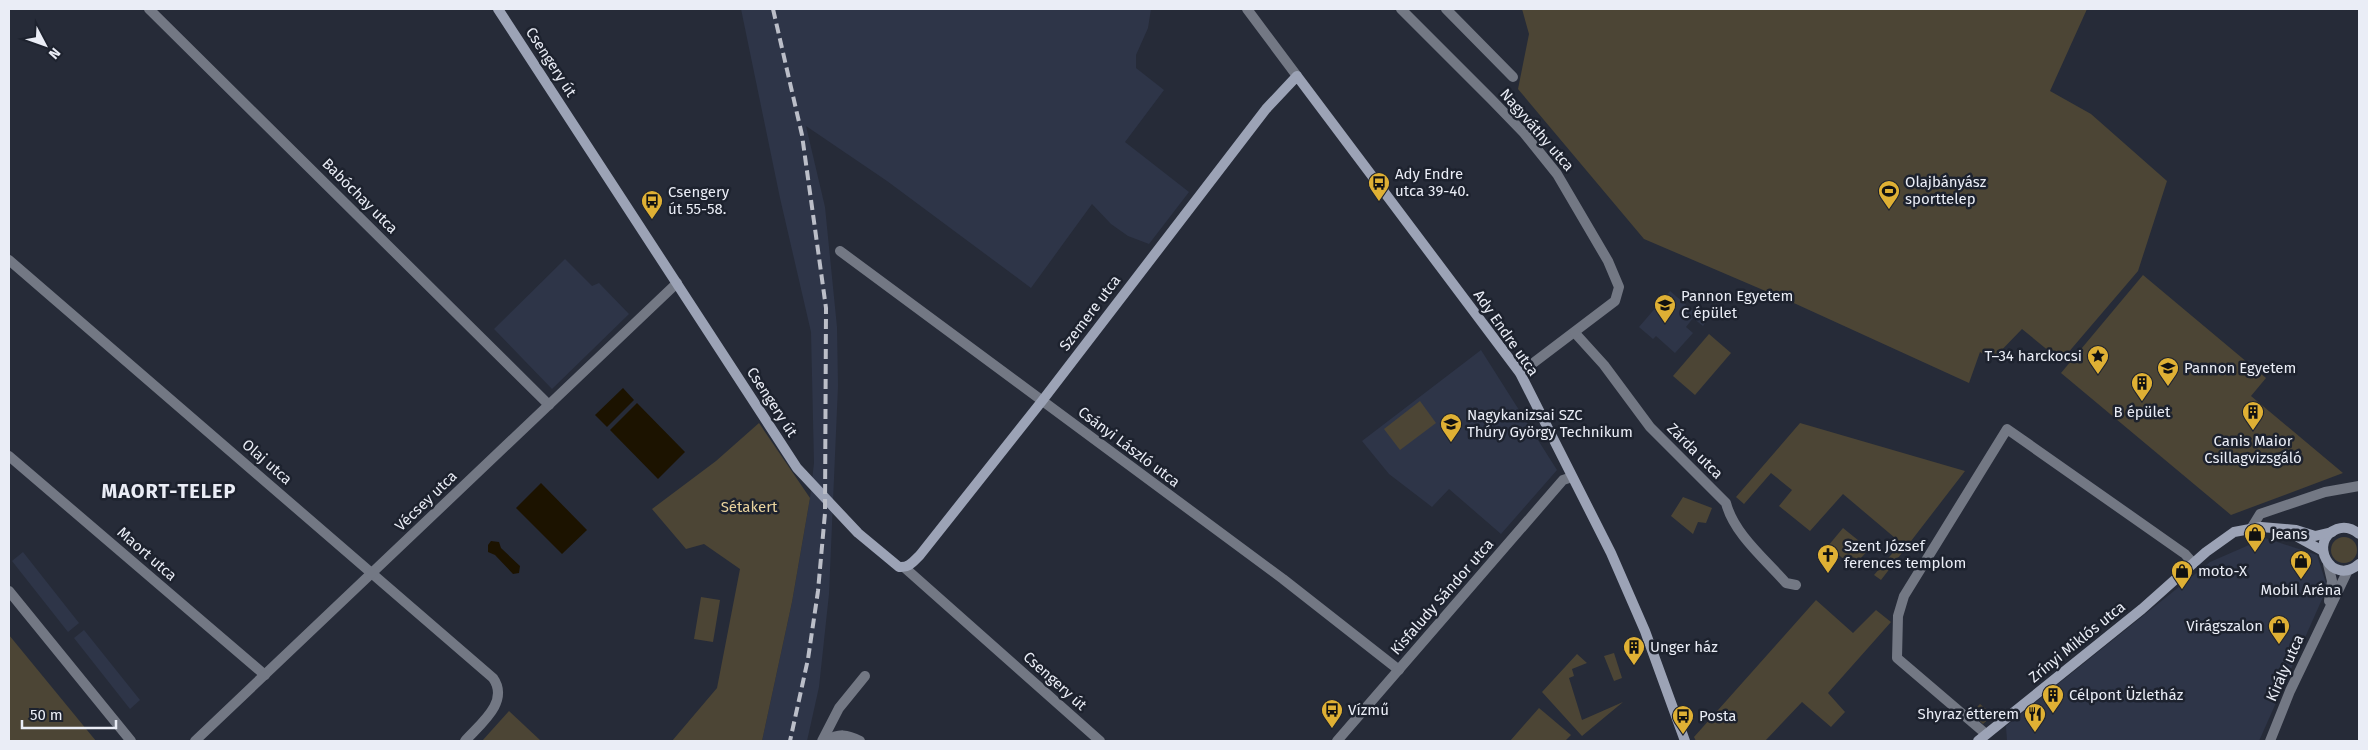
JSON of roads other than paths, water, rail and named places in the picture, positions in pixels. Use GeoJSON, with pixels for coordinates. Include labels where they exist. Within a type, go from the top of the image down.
{"type":"FeatureCollection","features":[{"type":"Feature","properties":{"kind":"main road","name":"Csengery út"},"geometry":{"type":"LineString","coordinates":[[498,9],[797,468],[858,533],[894,566],[904,568]]}},
{"type":"Feature","properties":{"kind":"main road","name":"Ady Endre utca"},"geometry":{"type":"LineString","coordinates":[[1297,76],[1520,373],[1611,553],[1645,632],[1685,741]]}},
{"type":"Feature","properties":{"kind":"main road","name":"Szemere utca"},"geometry":{"type":"LineString","coordinates":[[904,568],[912,564],[920,555],[1042,401],[1261,115],[1297,76]]}},
{"type":"Feature","properties":{"kind":"main road","name":"Zrínyi Miklós utca"},"geometry":{"type":"LineString","coordinates":[[1982,738],[2234,532],[2252,527],[2287,531],[2296,530],[2315,536],[2342,528],[2357,530]]}},
{"type":"Feature","properties":{"kind":"main road","name":"Zrínyi Miklós utca"},"geometry":{"type":"LineString","coordinates":[[2287,531],[2323,551]]}},
{"type":"Feature","properties":{"kind":"main road"},"geometry":{"type":"LineString","coordinates":[[2332,532],[2325,540],[2323,551],[2328,564],[2338,570],[2355,568]]}},
{"type":"Feature","properties":{"kind":"street","name":"Babóchay utca"},"geometry":{"type":"LineString","coordinates":[[149,9],[549,405]]}},
{"type":"Feature","properties":{"kind":"street","name":"Ady Endre utca"},"geometry":{"type":"LineString","coordinates":[[1247,9],[1297,76]]}},
{"type":"Feature","properties":{"kind":"street","name":"Nagyváthy utca"},"geometry":{"type":"LineString","coordinates":[[1400,9],[1491,99],[1549,163],[1565,185],[1608,261],[1618,282],[1619,293],[1615,300],[1575,333]]}},
{"type":"Feature","properties":{"kind":"street","name":"Nagyváthy utca"},"geometry":{"type":"LineString","coordinates":[[1446,9],[1513,76]]}},
{"type":"Feature","properties":{"kind":"street","name":"Csányi László utca"},"geometry":{"type":"LineString","coordinates":[[840,251],[1283,579],[1399,670]]}},
{"type":"Feature","properties":{"kind":"street","name":"Olaj utca"},"geometry":{"type":"LineString","coordinates":[[9,260],[493,678],[499,693],[495,706],[465,741]]}},
{"type":"Feature","properties":{"kind":"street","name":"Vécsey utca"},"geometry":{"type":"LineString","coordinates":[[195,741],[678,283]]}},
{"type":"Feature","properties":{"kind":"street"},"geometry":{"type":"LineString","coordinates":[[1520,373],[1575,333]]}},
{"type":"Feature","properties":{"kind":"street","name":"Zárda utca"},"geometry":{"type":"LineString","coordinates":[[1575,333],[1604,365],[1650,427],[1726,503],[1730,515],[1744,535],[1786,583],[1796,585]]}},
{"type":"Feature","properties":{"kind":"street"},"geometry":{"type":"LineString","coordinates":[[1982,738],[1897,658],[1898,616],[1904,596],[2007,429],[2185,554],[2194,563]]}},
{"type":"Feature","properties":{"kind":"street","name":"Maort utca"},"geometry":{"type":"LineString","coordinates":[[9,456],[265,675]]}},
{"type":"Feature","properties":{"kind":"street","name":"Kisfaludy Sándor utca"},"geometry":{"type":"LineString","coordinates":[[1337,741],[1563,480],[1572,477]]}},
{"type":"Feature","properties":{"kind":"street"},"geometry":{"type":"LineString","coordinates":[[2252,527],[2260,514],[2325,492],[2359,486]]}},
{"type":"Feature","properties":{"kind":"street","name":"Király utca"},"geometry":{"type":"LineString","coordinates":[[2328,564],[2332,581],[2329,607]]}},
{"type":"Feature","properties":{"kind":"street","name":"Csengery út"},"geometry":{"type":"LineString","coordinates":[[904,568],[1100,741]]}},
{"type":"Feature","properties":{"kind":"street","name":"Király utca"},"geometry":{"type":"LineString","coordinates":[[2270,741],[2290,691],[2329,607],[2355,568]]}},
{"type":"Feature","properties":{"kind":"street"},"geometry":{"type":"LineString","coordinates":[[9,591],[131,741]]}},
{"type":"Feature","properties":{"kind":"street"},"geometry":{"type":"LineString","coordinates":[[822,741],[839,708],[865,676]]}},
{"type":"Feature","properties":{"kind":"street"},"geometry":{"type":"LineString","coordinates":[[826,741],[839,735],[848,734],[860,741]]}},
{"type":"Feature","properties":{"kind":"railway"},"geometry":{"type":"LineString","coordinates":[[773,9],[802,135],[826,308],[825,513],[818,591],[808,659],[790,741]]}},
{"type":"Feature","properties":{"kind":"place","name":"Ady Endre utca 39-40."},"geometry":{"type":"Point","coordinates":[1379,202]}},
{"type":"Feature","properties":{"kind":"place","name":"Olajbányász sporttelep"},"geometry":{"type":"Point","coordinates":[1889,210]}},
{"type":"Feature","properties":{"kind":"place","name":"Csengery út 55-58."},"geometry":{"type":"Point","coordinates":[652,220]}},
{"type":"Feature","properties":{"kind":"place","name":"Pannon Egyetem C épület"},"geometry":{"type":"Point","coordinates":[1665,324]}},
{"type":"Feature","properties":{"kind":"place","name":"T–34 harckocsi"},"geometry":{"type":"Point","coordinates":[2098,375]}},
{"type":"Feature","properties":{"kind":"place","name":"Pannon Egyetem"},"geometry":{"type":"Point","coordinates":[2168,387]}},
{"type":"Feature","properties":{"kind":"place","name":"B épület"},"geometry":{"type":"Point","coordinates":[2142,402]}},
{"type":"Feature","properties":{"kind":"place","name":"Canis Maior Csillagvizsgáló"},"geometry":{"type":"Point","coordinates":[2253,431]}},
{"type":"Feature","properties":{"kind":"place","name":"Nagykanizsai SZC Thúry György Technikum"},"geometry":{"type":"Point","coordinates":[1451,443]}},
{"type":"Feature","properties":{"kind":"place","name":"Jeans"},"geometry":{"type":"Point","coordinates":[2255,553]}},
{"type":"Feature","properties":{"kind":"place","name":"Szent József ferences templom"},"geometry":{"type":"Point","coordinates":[1828,574]}},
{"type":"Feature","properties":{"kind":"place","name":"Mobil Aréna"},"geometry":{"type":"Point","coordinates":[2301,580]}},
{"type":"Feature","properties":{"kind":"place","name":"moto-X"},"geometry":{"type":"Point","coordinates":[2182,590]}},
{"type":"Feature","properties":{"kind":"place","name":"Virágszalon"},"geometry":{"type":"Point","coordinates":[2279,645]}},
{"type":"Feature","properties":{"kind":"place","name":"Unger ház"},"geometry":{"type":"Point","coordinates":[1634,666]}},
{"type":"Feature","properties":{"kind":"place","name":"Célpont Üzletház"},"geometry":{"type":"Point","coordinates":[2053,714]}},
{"type":"Feature","properties":{"kind":"place","name":"Vízmű"},"geometry":{"type":"Point","coordinates":[1332,729]}},
{"type":"Feature","properties":{"kind":"place","name":"Shyraz étterem"},"geometry":{"type":"Point","coordinates":[2035,733]}},
{"type":"Feature","properties":{"kind":"place","name":"Posta"},"geometry":{"type":"Point","coordinates":[1683,735]}},
{"type":"Feature","properties":{"kind":"district","name":"MAORT-TELEP"},"geometry":{"type":"Point","coordinates":[169,491]}},
{"type":"Feature","properties":{"kind":"park label","name":"Sétakert"},"geometry":{"type":"Point","coordinates":[749,507]}}]}
